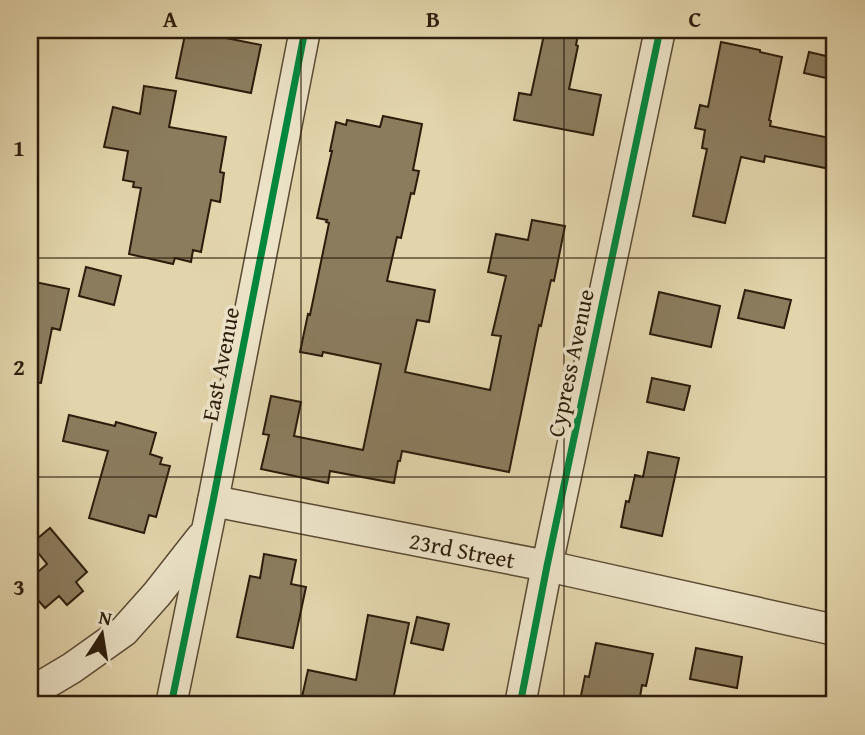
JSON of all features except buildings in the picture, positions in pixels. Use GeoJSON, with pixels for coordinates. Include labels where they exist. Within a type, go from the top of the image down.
{"type":"FeatureCollection","features":[{"type":"Feature","properties":{"kind":"street","name":"East Avenue"},"geometry":{"type":"LineString","coordinates":[[171,705],[305,30]]}},
{"type":"Feature","properties":{"kind":"street","name":"Cypress Avenue"},"geometry":{"type":"LineString","coordinates":[[520,705],[660,30]]}},
{"type":"Feature","properties":{"kind":"street","name":"23rd Street"},"geometry":{"type":"LineString","coordinates":[[213,501],[547,566],[835,630]]}},
{"type":"Feature","properties":{"kind":"street"},"geometry":{"type":"LineString","coordinates":[[30,693],[72,668],[124,631],[206,532]]}},
{"type":"Feature","properties":{"kind":"cycle path"},"geometry":{"type":"LineString","coordinates":[[171,705],[305,30]]}},
{"type":"Feature","properties":{"kind":"cycle path"},"geometry":{"type":"LineString","coordinates":[[520,705],[660,30]]}}]}
